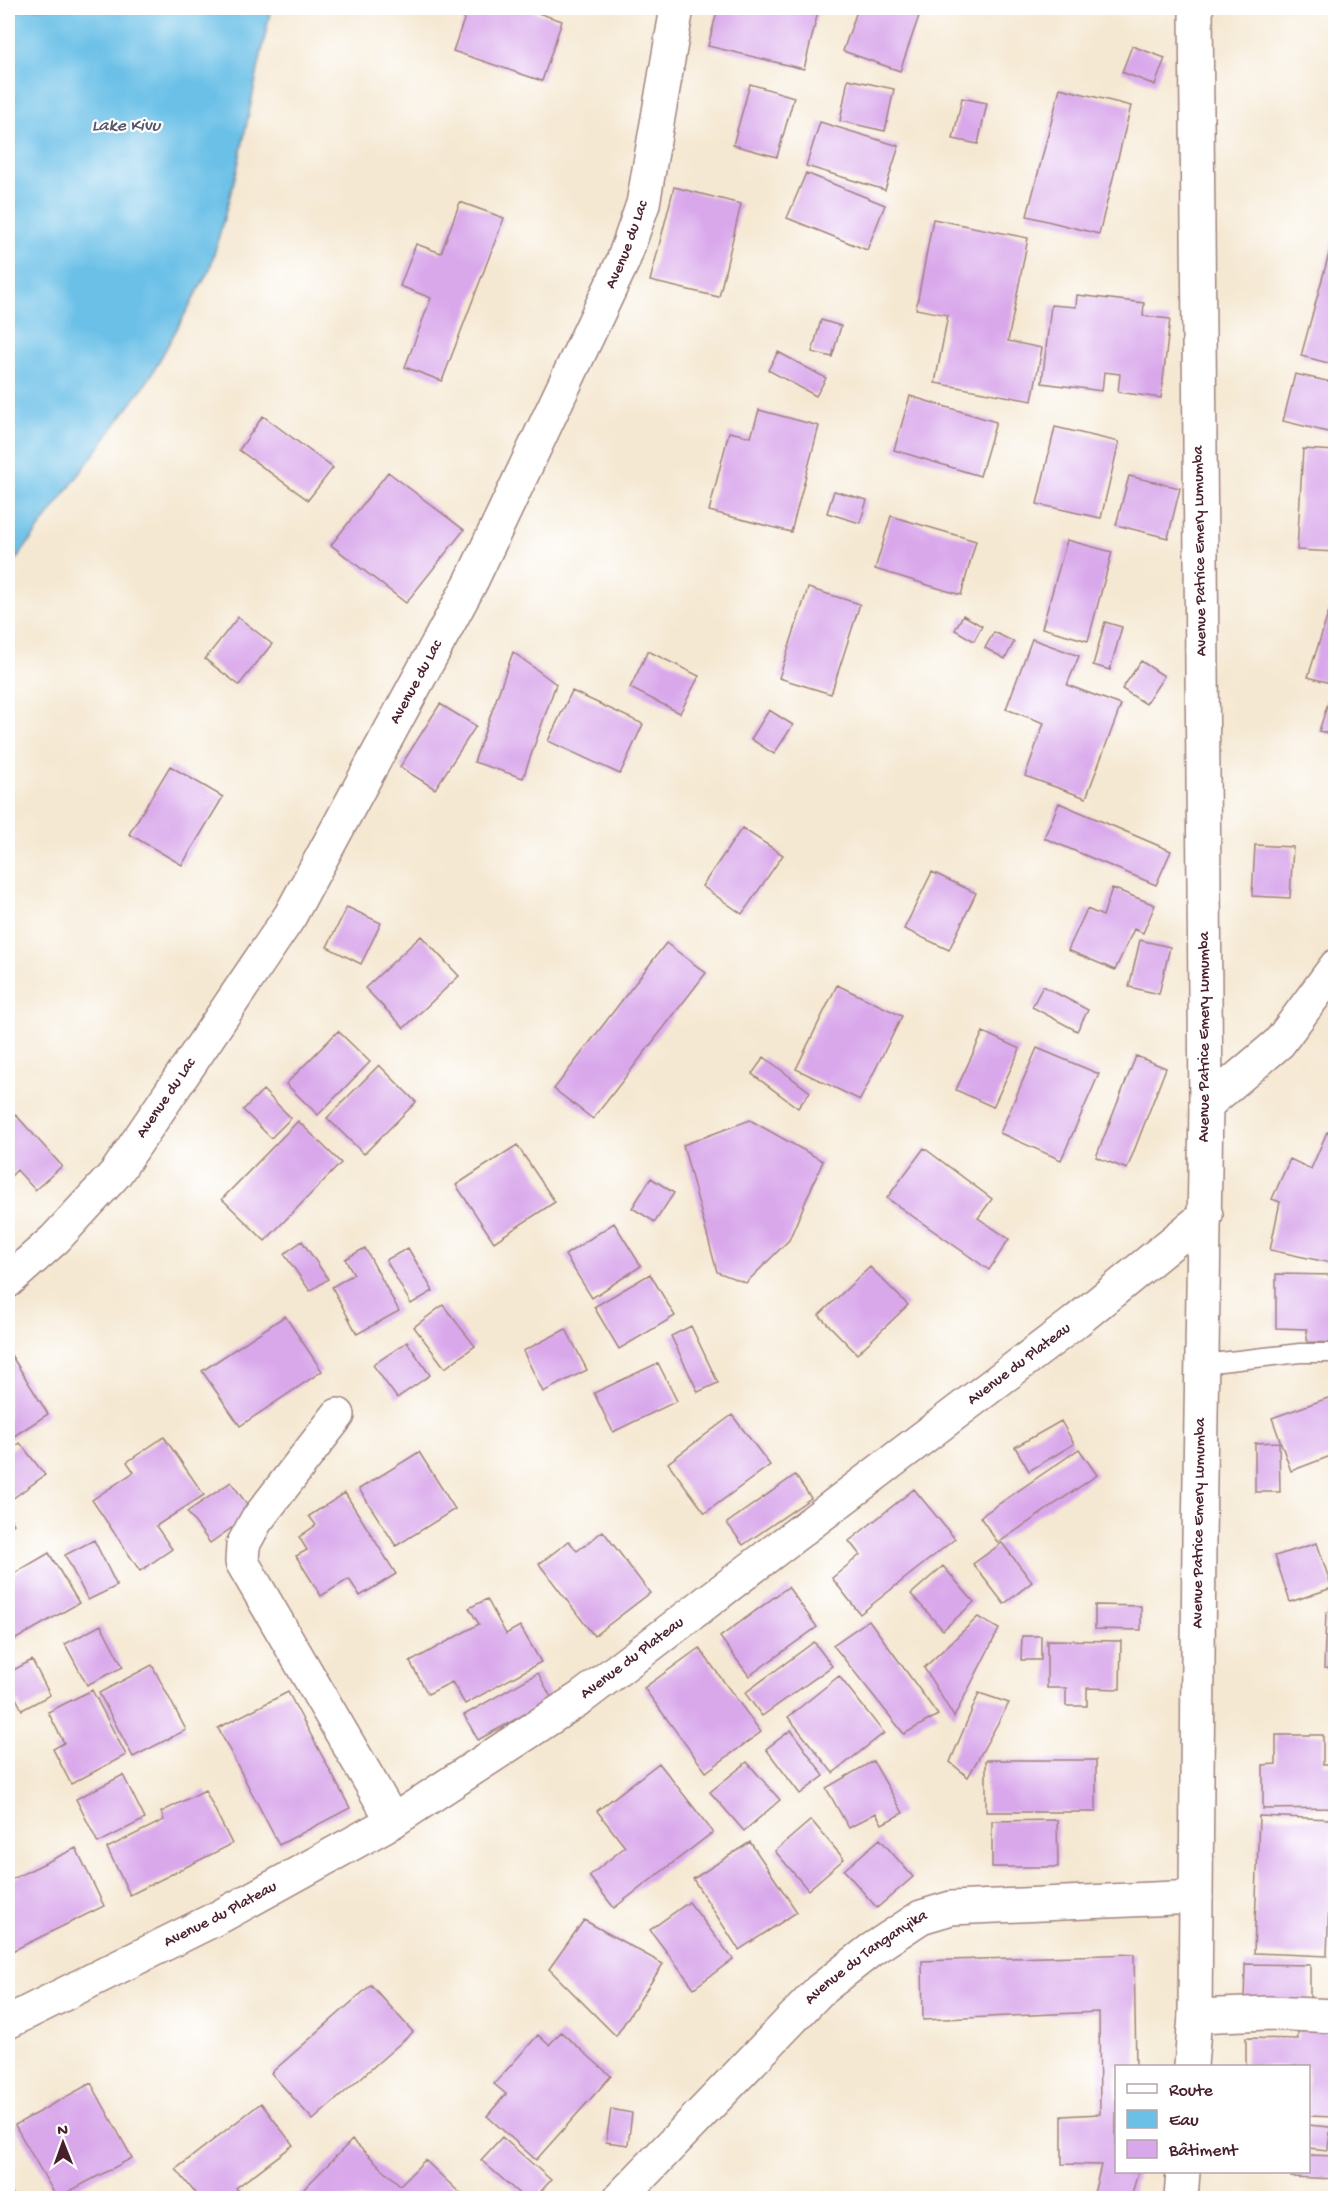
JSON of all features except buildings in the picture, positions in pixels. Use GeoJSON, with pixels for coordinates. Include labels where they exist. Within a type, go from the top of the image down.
{"type":"FeatureCollection","features":[{"type":"Feature","properties":{"kind":"street","name":"Avenue du Lac"},"geometry":{"type":"LineString","coordinates":[[8,1281],[55,1239],[116,1173],[290,916],[471,582],[623,261],[643,204],[677,8]]}},
{"type":"Feature","properties":{"kind":"street","name":"Avenue Patrice Emery Lumumba"},"geometry":{"type":"LineString","coordinates":[[1191,2065],[1195,2016],[1199,1540],[1206,1215],[1197,8]]}},
{"type":"Feature","properties":{"kind":"street"},"geometry":{"type":"LineString","coordinates":[[1206,1105],[1279,1043],[1335,966]]}},
{"type":"Feature","properties":{"kind":"street","name":"Avenue du Plateau"},"geometry":{"type":"LineString","coordinates":[[8,2022],[221,1916],[393,1821],[582,1697],[1065,1330],[1206,1215]]}},
{"type":"Feature","properties":{"kind":"street"},"geometry":{"type":"LineString","coordinates":[[338,1415],[256,1521],[243,1545],[242,1562],[393,1821]]}},
{"type":"Feature","properties":{"kind":"street","name":"Avenue du Tanganyika"},"geometry":{"type":"LineString","coordinates":[[620,2199],[820,1990],[871,1950],[921,1917],[951,1908],[1196,1897]]}},
{"type":"Feature","properties":{"kind":"street"},"geometry":{"type":"LineString","coordinates":[[1195,2016],[1268,2013],[1335,2016]]}},
{"type":"Feature","properties":{"kind":"street"},"geometry":{"type":"LineString","coordinates":[[1181,2199],[1183,2173]]}},
{"type":"Feature","properties":{"kind":"lane"},"geometry":{"type":"LineString","coordinates":[[1203,1364],[1300,1353],[1335,1353]]}},
{"type":"Feature","properties":{"kind":"water","name":"Lake Kivu"},"geometry":{"type":"Polygon","coordinates":[[[8,8],[271,8],[237,170],[210,269],[149,379],[8,571],[8,8]]]}}]}
